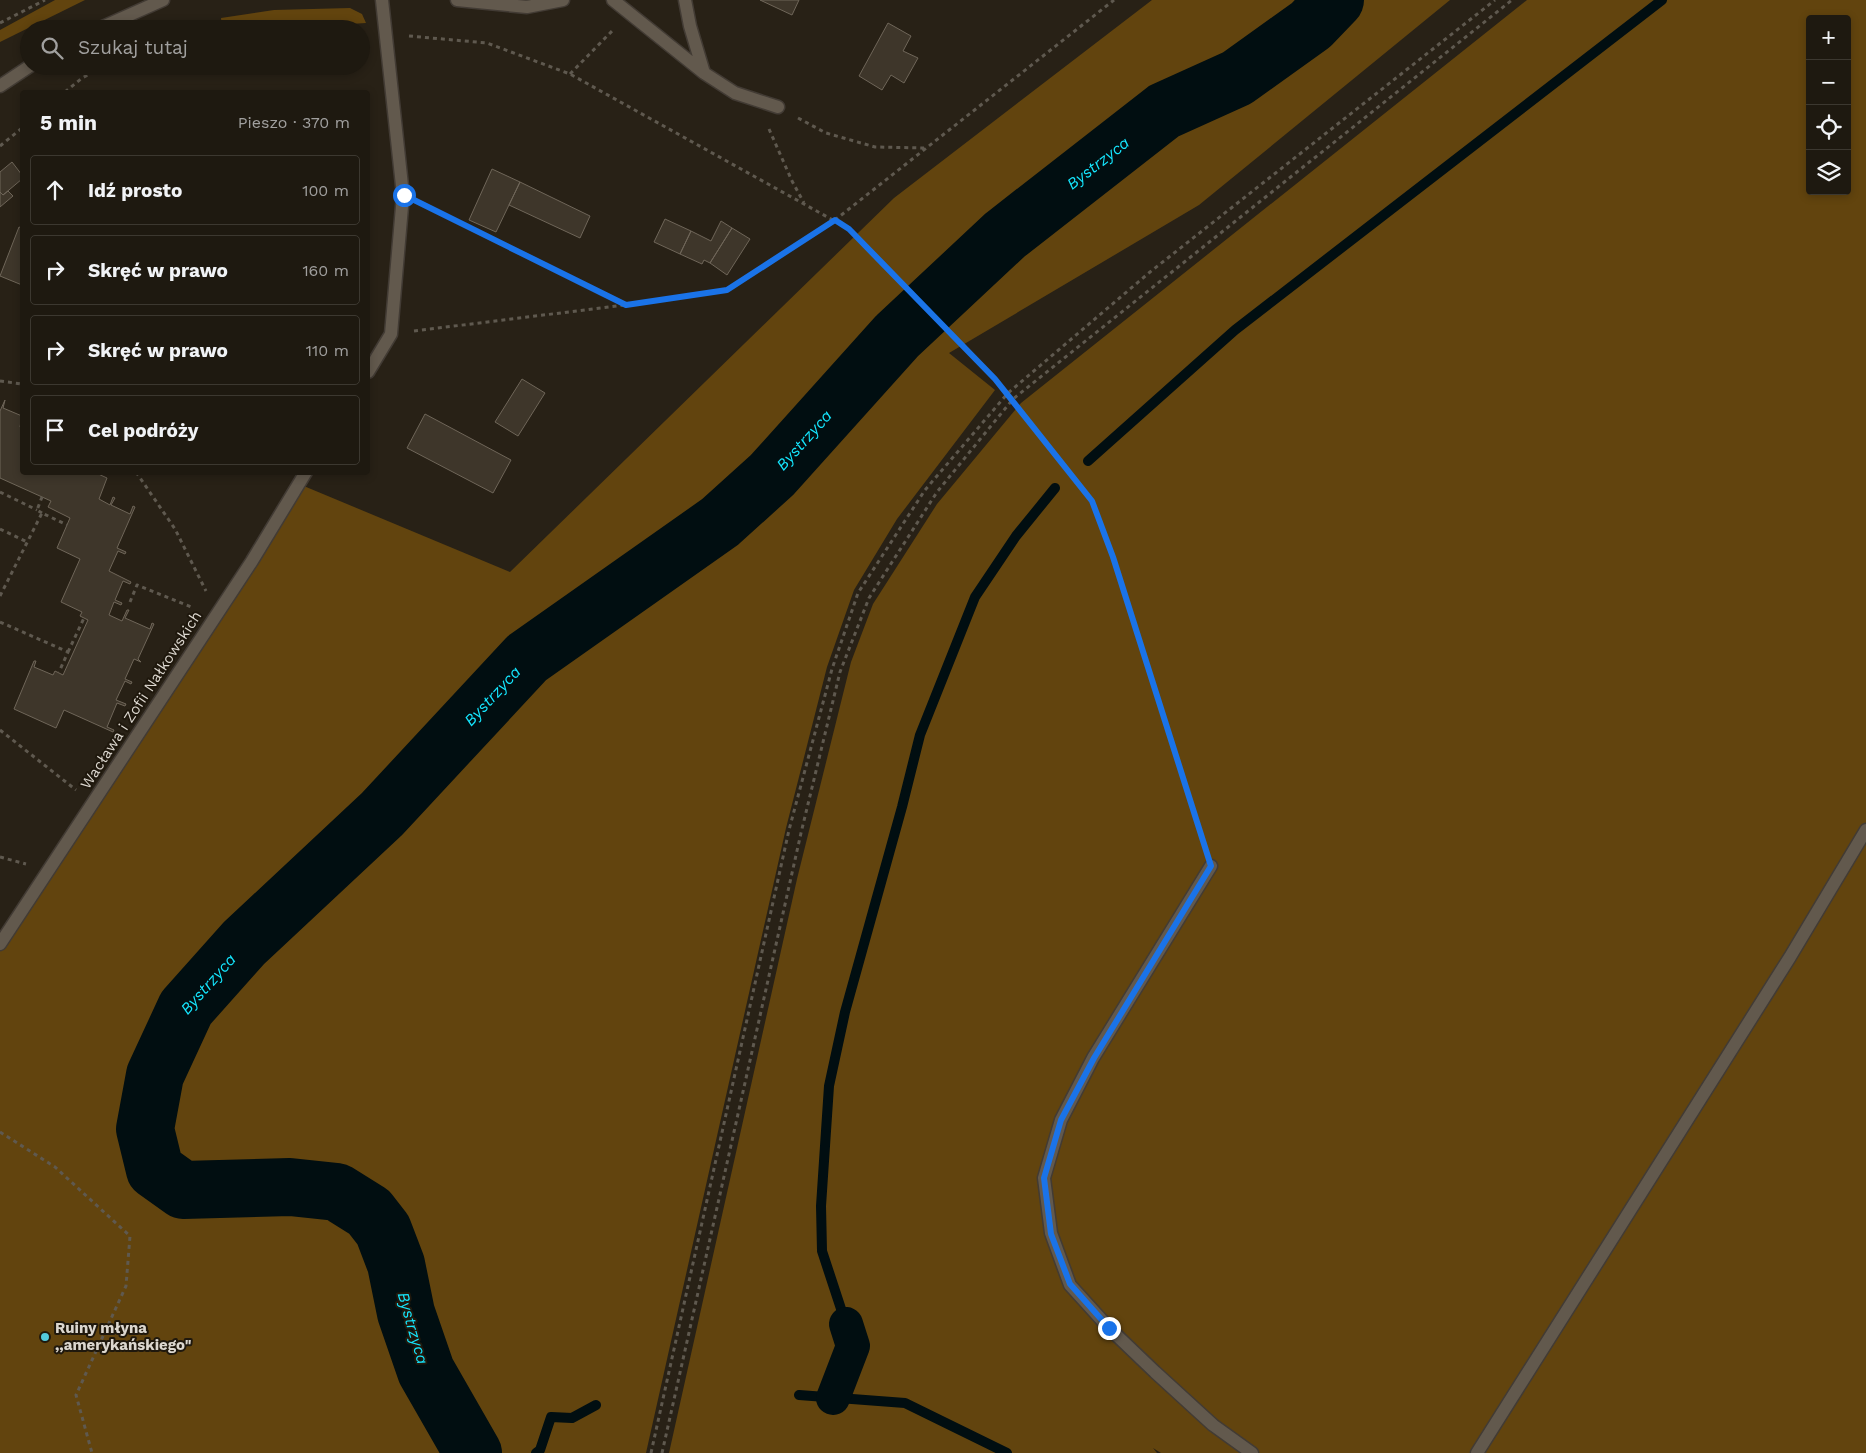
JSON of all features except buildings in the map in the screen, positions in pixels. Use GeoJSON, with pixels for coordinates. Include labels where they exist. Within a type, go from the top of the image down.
{"type":"FeatureCollection","features":[{"type":"Feature","properties":{"kind":"street"},"geometry":{"type":"LineString","coordinates":[[118,20],[163,0]]}},
{"type":"Feature","properties":{"kind":"street"},"geometry":{"type":"LineString","coordinates":[[370,369],[391,334],[404,195],[384,34],[382,0]]}},
{"type":"Feature","properties":{"kind":"street"},"geometry":{"type":"LineString","coordinates":[[457,0],[527,7],[563,0]]}},
{"type":"Feature","properties":{"kind":"street"},"geometry":{"type":"LineString","coordinates":[[613,0],[704,73],[735,93],[778,107]]}},
{"type":"Feature","properties":{"kind":"street"},"geometry":{"type":"LineString","coordinates":[[685,0],[690,26],[704,73]]}},
{"type":"Feature","properties":{"kind":"street"},"geometry":{"type":"LineString","coordinates":[[0,86],[20,73]]}},
{"type":"Feature","properties":{"kind":"street","name":"Wacława i Zofii Nałkowskich"},"geometry":{"type":"LineString","coordinates":[[0,944],[216,615],[304,475]]}},
{"type":"Feature","properties":{"kind":"street"},"geometry":{"type":"LineString","coordinates":[[1477,1453],[1784,966],[1866,830]]}},
{"type":"Feature","properties":{"kind":"street"},"geometry":{"type":"LineString","coordinates":[[1211,866],[1094,1058],[1061,1120],[1044,1178],[1051,1234],[1070,1284],[1109,1328],[1155,1372],[1213,1424],[1252,1453]]}},
{"type":"Feature","properties":{"kind":"path"},"geometry":{"type":"LineString","coordinates":[[0,23],[45,0]]}},
{"type":"Feature","properties":{"kind":"path"},"geometry":{"type":"LineString","coordinates":[[391,334],[626,305],[727,290],[835,220],[1114,0]]}},
{"type":"Feature","properties":{"kind":"path"},"geometry":{"type":"LineString","coordinates":[[651,1453],[789,830],[832,669],[858,593],[925,490],[1008,393],[1150,272],[1495,0]]}},
{"type":"Feature","properties":{"kind":"path"},"geometry":{"type":"LineString","coordinates":[[662,1453],[801,833],[840,672],[874,590],[937,492],[1013,399],[1512,0]]}},
{"type":"Feature","properties":{"kind":"path"},"geometry":{"type":"LineString","coordinates":[[570,74],[630,12]]}},
{"type":"Feature","properties":{"kind":"path"},"geometry":{"type":"LineString","coordinates":[[384,34],[487,43],[570,74],[849,229],[1008,393],[1092,501],[1103,528],[1211,866]]}},
{"type":"Feature","properties":{"kind":"path"},"geometry":{"type":"LineString","coordinates":[[67,90],[88,75]]}},
{"type":"Feature","properties":{"kind":"path"},"geometry":{"type":"LineString","coordinates":[[756,99],[792,182],[804,203]]}},
{"type":"Feature","properties":{"kind":"path"},"geometry":{"type":"LineString","coordinates":[[778,107],[826,133],[875,147],[924,148]]}},
{"type":"Feature","properties":{"kind":"path"},"geometry":{"type":"LineString","coordinates":[[0,146],[20,130]]}},
{"type":"Feature","properties":{"kind":"path"},"geometry":{"type":"LineString","coordinates":[[404,195],[626,305]]}},
{"type":"Feature","properties":{"kind":"path"},"geometry":{"type":"LineString","coordinates":[[0,381],[20,384]]}},
{"type":"Feature","properties":{"kind":"path"},"geometry":{"type":"LineString","coordinates":[[138,475],[175,530],[216,615]]}},
{"type":"Feature","properties":{"kind":"path"},"geometry":{"type":"LineString","coordinates":[[0,492],[67,525]]}},
{"type":"Feature","properties":{"kind":"path"},"geometry":{"type":"LineString","coordinates":[[36,510],[42,497]]}},
{"type":"Feature","properties":{"kind":"path"},"geometry":{"type":"LineString","coordinates":[[0,596],[42,513]]}},
{"type":"Feature","properties":{"kind":"path"},"geometry":{"type":"LineString","coordinates":[[0,529],[27,542]]}},
{"type":"Feature","properties":{"kind":"path"},"geometry":{"type":"LineString","coordinates":[[130,602],[137,585],[216,615]]}},
{"type":"Feature","properties":{"kind":"path"},"geometry":{"type":"LineString","coordinates":[[59,672],[84,618]]}},
{"type":"Feature","properties":{"kind":"path"},"geometry":{"type":"LineString","coordinates":[[0,622],[68,652]]}},
{"type":"Feature","properties":{"kind":"path"},"geometry":{"type":"LineString","coordinates":[[0,730],[93,803]]}},
{"type":"Feature","properties":{"kind":"path"},"geometry":{"type":"LineString","coordinates":[[0,1132],[55,1167],[130,1236],[126,1286],[76,1395],[92,1453]]}},
{"type":"Feature","properties":{"kind":"shaded area"},"geometry":{"type":"Polygon","coordinates":[[[55,0],[85,0],[45,20],[20,20],[20,32],[0,42],[0,30],[55,0]]]}},
{"type":"Feature","properties":{"kind":"shaded area"},"geometry":{"type":"Polygon","coordinates":[[[1152,0],[1450,0],[1199,205],[949,353],[995,390],[897,519],[854,590],[827,667],[786,828],[646,1453],[0,1453],[0,938],[299,484],[510,572],[894,198],[1152,0]]]}},
{"type":"Feature","properties":{"kind":"shaded area"},"geometry":{"type":"Polygon","coordinates":[[[1527,0],[1866,0],[1866,1453],[1161,1453],[1153,1448],[1157,1453],[669,1453],[797,879],[851,662],[873,604],[937,504],[1021,403],[1527,0]]]}},
{"type":"Feature","properties":{"kind":"shaded area"},"geometry":{"type":"Polygon","coordinates":[[[350,8],[362,14],[365,20],[221,20],[221,18],[274,10],[350,8]]]}},
{"type":"Feature","properties":{"kind":"waterway","name":"Bystrzyca"},"geometry":{"type":"LineString","coordinates":[[473,1453],[426,1371],[406,1313],[396,1264],[383,1230],[369,1212],[337,1192],[290,1187],[183,1190],[155,1170],[145,1129],[155,1075],[186,1008],[244,943],[382,814],[527,658],[720,522],[772,475],[897,336],[1005,235],[1164,111],[1237,78],[1311,25],[1335,0]]}},
{"type":"Feature","properties":{"kind":"waterway"},"geometry":{"type":"LineString","coordinates":[[1088,461],[1235,330],[1662,0]]}},
{"type":"Feature","properties":{"kind":"waterway"},"geometry":{"type":"LineString","coordinates":[[846,1324],[822,1251],[821,1206],[829,1086],[845,1012],[920,735],[975,597],[1016,536],[1055,488]]}},
{"type":"Feature","properties":{"kind":"waterway"},"geometry":{"type":"LineString","coordinates":[[833,1398],[853,1346],[846,1324]]}},
{"type":"Feature","properties":{"kind":"waterway"},"geometry":{"type":"LineString","coordinates":[[799,1395],[905,1403],[1007,1453]]}},
{"type":"Feature","properties":{"kind":"waterway"},"geometry":{"type":"LineString","coordinates":[[536,1453],[540,1450],[551,1417],[572,1418],[596,1405]]}},
{"type":"Feature","properties":{"kind":"place","name":"Ruiny młyna ,,amerykańskiego\""},"geometry":{"type":"Point","coordinates":[45,1337]}},
{"type":"Feature","properties":{"kind":"route"},"geometry":{"type":"LineString","coordinates":[[404,195],[626,305],[727,290],[835,220],[849,229],[995,379],[1064,463],[1092,501],[1113,557],[1211,866],[1094,1058],[1061,1120],[1044,1178],[1051,1234],[1070,1284],[1109,1328]]}}]}
